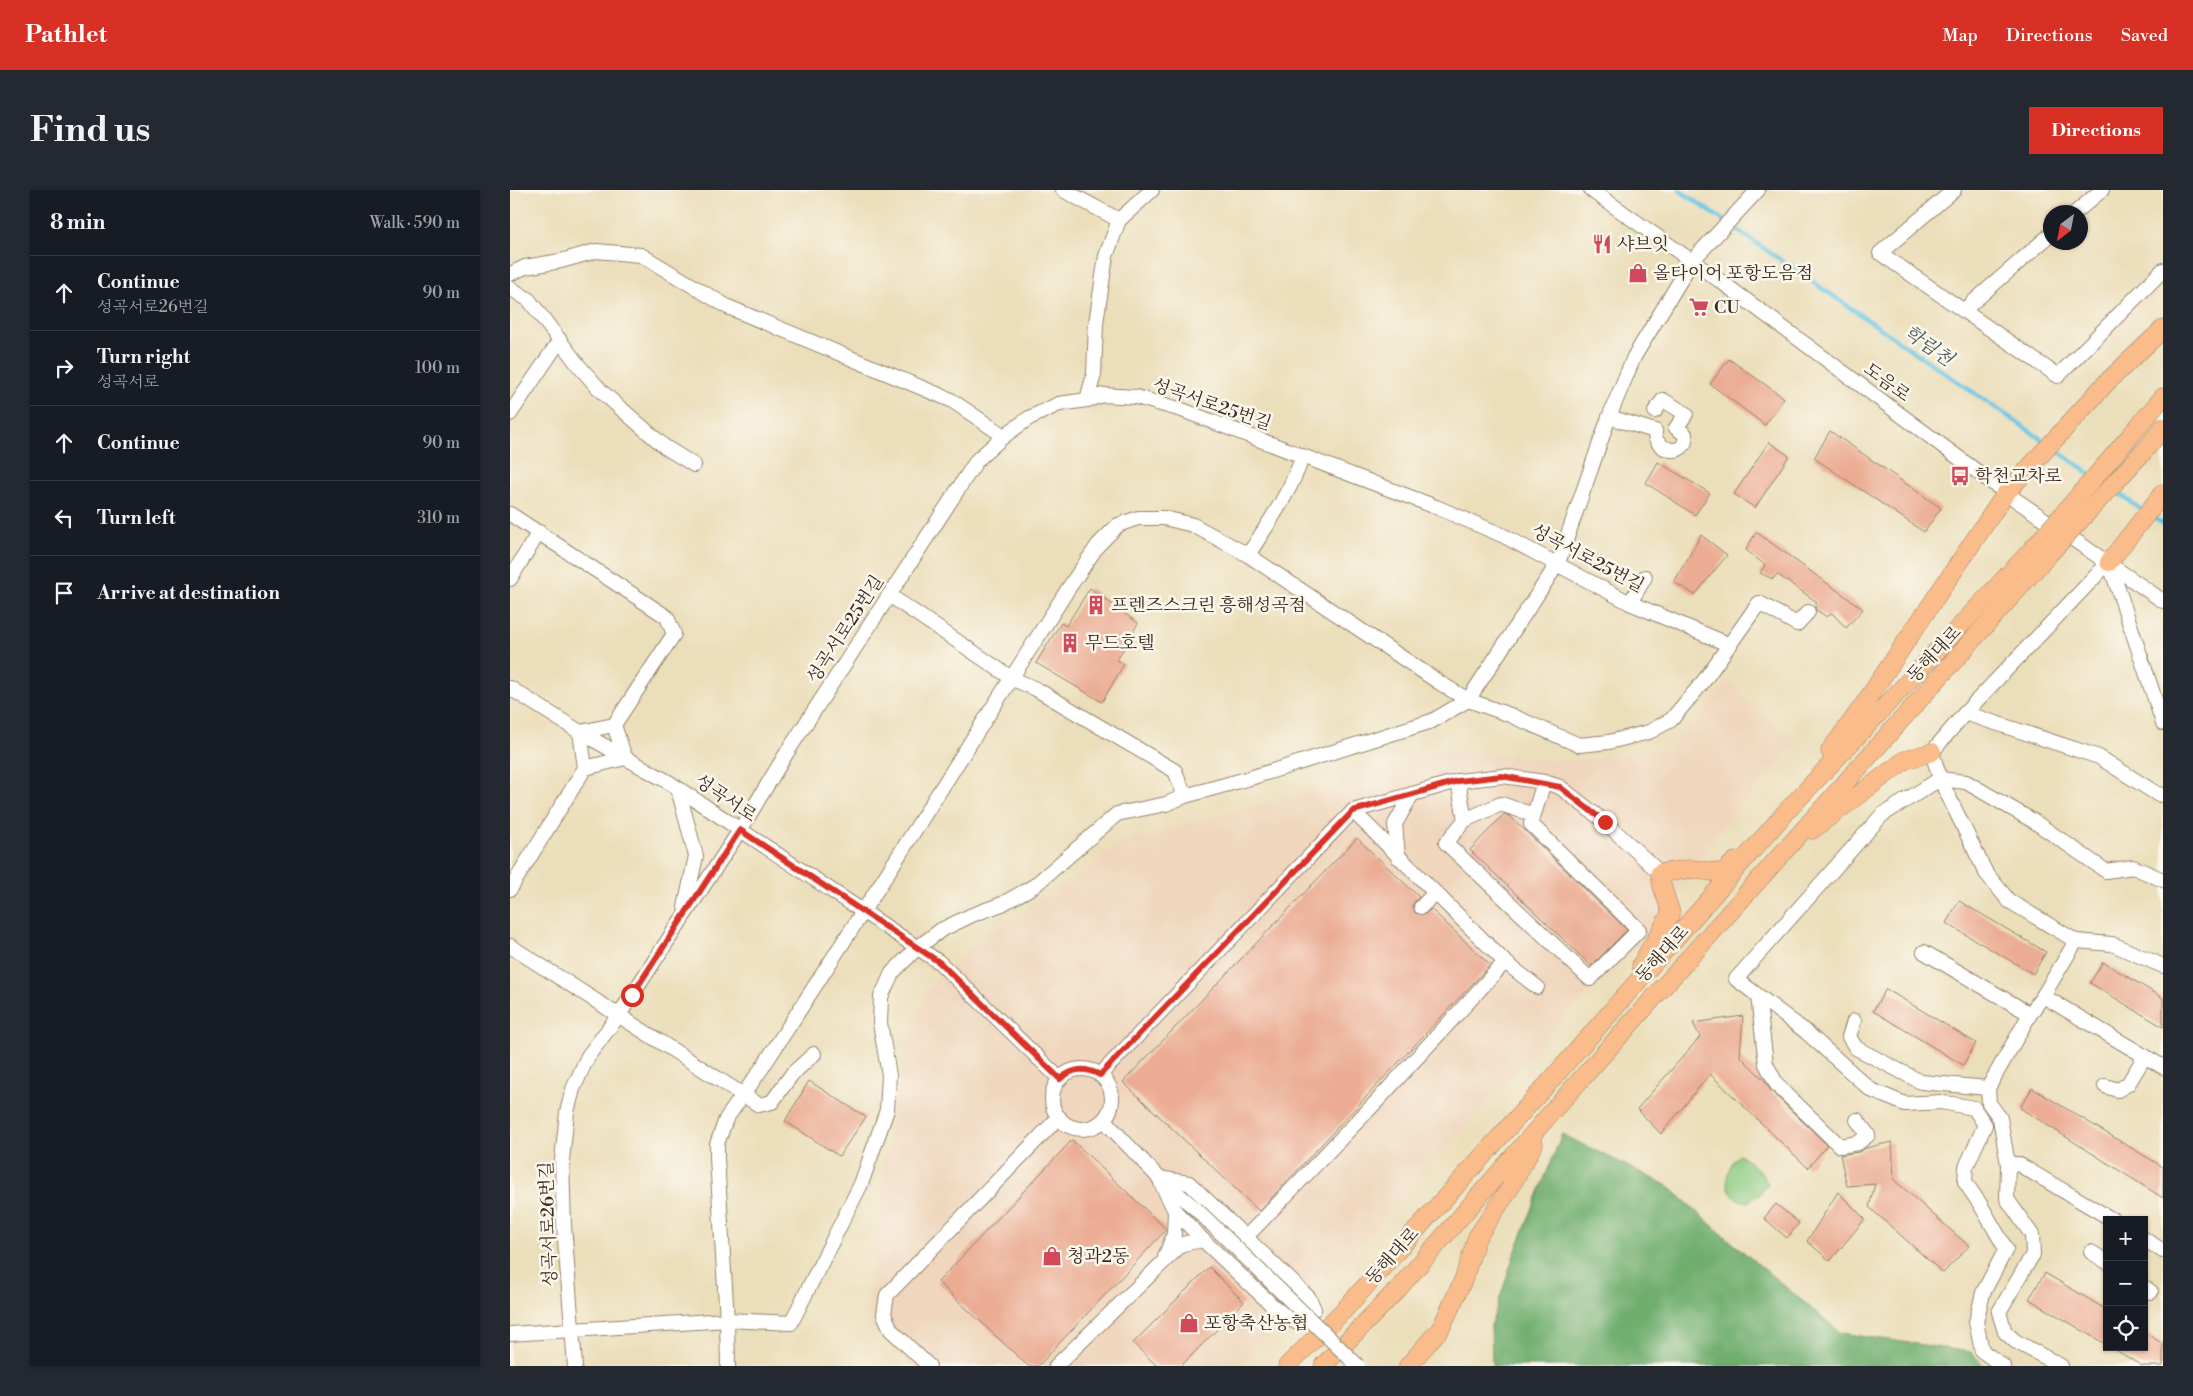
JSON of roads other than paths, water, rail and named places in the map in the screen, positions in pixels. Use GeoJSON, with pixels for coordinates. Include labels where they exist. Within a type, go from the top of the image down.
{"type":"FeatureCollection","features":[{"type":"Feature","properties":{"kind":"main road"},"geometry":{"type":"LineString","coordinates":[[1618,1003],[1671,913],[1662,886],[1660,873],[1690,868],[1723,873],[1785,813],[1862,707],[2006,493],[2107,382],[2163,329]]}},
{"type":"Feature","properties":{"kind":"main road"},"geometry":{"type":"LineString","coordinates":[[1323,1366],[1399,1288],[1550,1114],[1782,853],[2044,548],[2131,435],[2163,397]]}},
{"type":"Feature","properties":{"kind":"main road"},"geometry":{"type":"LineString","coordinates":[[2044,548],[2144,451],[2163,428]]}},
{"type":"Feature","properties":{"kind":"main road"},"geometry":{"type":"LineString","coordinates":[[2109,562],[2160,500]]}},
{"type":"Feature","properties":{"kind":"main road","name":"동해대로"},"geometry":{"type":"LineString","coordinates":[[1287,1366],[1344,1310],[1552,1080],[1785,813],[2044,548]]}},
{"type":"Feature","properties":{"kind":"main road"},"geometry":{"type":"LineString","coordinates":[[1782,853],[1905,760],[1932,752]]}},
{"type":"Feature","properties":{"kind":"main road"},"geometry":{"type":"LineString","coordinates":[[1408,1366],[1441,1328],[1464,1278],[1478,1237],[1510,1188],[1550,1114]]}},
{"type":"Feature","properties":{"kind":"street"},"geometry":{"type":"LineString","coordinates":[[1063,190],[1119,220]]}},
{"type":"Feature","properties":{"kind":"street"},"geometry":{"type":"LineString","coordinates":[[1087,400],[1094,374],[1096,323],[1106,256],[1119,220],[1152,190]]}},
{"type":"Feature","properties":{"kind":"street","name":"도음로"},"geometry":{"type":"LineString","coordinates":[[1591,190],[1692,261],[2006,493],[2109,562],[2163,601]]}},
{"type":"Feature","properties":{"kind":"street"},"geometry":{"type":"LineString","coordinates":[[510,1334],[728,1320],[791,1323],[861,1184],[880,1132],[886,1110],[889,1075],[880,1023],[881,997],[892,973],[917,948],[941,930],[972,915],[1002,904],[1034,886],[1117,814],[1166,804],[1185,796],[1250,778],[1432,721],[1468,700],[1558,563],[1609,417],[1634,357],[1692,261],[1758,190]]}},
{"type":"Feature","properties":{"kind":"street"},"geometry":{"type":"LineString","coordinates":[[1954,190],[1880,253],[2058,376],[2163,270]]}},
{"type":"Feature","properties":{"kind":"street"},"geometry":{"type":"LineString","coordinates":[[2084,205],[2102,190]]}},
{"type":"Feature","properties":{"kind":"street"},"geometry":{"type":"LineString","coordinates":[[1964,310],[2043,241]]}},
{"type":"Feature","properties":{"kind":"street"},"geometry":{"type":"LineString","coordinates":[[510,274],[525,267],[561,261],[596,251],[641,255],[728,307],[950,400],[1004,436]]}},
{"type":"Feature","properties":{"kind":"street"},"geometry":{"type":"LineString","coordinates":[[510,288],[529,300],[602,392],[665,447],[694,465]]}},
{"type":"Feature","properties":{"kind":"street"},"geometry":{"type":"LineString","coordinates":[[510,414],[560,340]]}},
{"type":"Feature","properties":{"kind":"street","name":"성곡서로25번길"},"geometry":{"type":"LineString","coordinates":[[740,830],[786,754],[977,460],[1004,436],[1029,418],[1059,404],[1087,400],[1103,395],[1136,397],[1182,410],[1302,458],[1436,507],[1502,535],[1630,602],[1730,644]]}},
{"type":"Feature","properties":{"kind":"street"},"geometry":{"type":"LineString","coordinates":[[1655,411],[1663,400],[1686,414],[1676,428]]}},
{"type":"Feature","properties":{"kind":"street"},"geometry":{"type":"LineString","coordinates":[[1609,417],[1655,431]]}},
{"type":"Feature","properties":{"kind":"street"},"geometry":{"type":"LineString","coordinates":[[1661,425],[1676,428],[1685,434],[1686,440],[1684,445],[1677,451],[1672,451],[1659,445],[1654,436],[1655,431],[1661,425]]}},
{"type":"Feature","properties":{"kind":"street"},"geometry":{"type":"LineString","coordinates":[[1248,555],[1281,504],[1302,458]]}},
{"type":"Feature","properties":{"kind":"street"},"geometry":{"type":"LineString","coordinates":[[510,514],[667,617],[674,634],[614,725],[580,732],[585,768],[510,889]]}},
{"type":"Feature","properties":{"kind":"street"},"geometry":{"type":"LineString","coordinates":[[728,1366],[728,1320],[717,1166],[718,1144],[726,1119],[863,912],[1070,586],[1098,545],[1118,525],[1138,518],[1164,518],[1193,525],[1248,555],[1468,700],[1510,714],[1579,745],[1609,742],[1649,732],[1671,720],[1703,682],[1759,603],[1797,624],[1808,612]]}},
{"type":"Feature","properties":{"kind":"street"},"geometry":{"type":"LineString","coordinates":[[510,579],[539,532]]}},
{"type":"Feature","properties":{"kind":"street"},"geometry":{"type":"LineString","coordinates":[[2163,724],[2109,562],[1966,713],[1932,752],[1940,779],[1986,873],[2009,901],[2076,941],[2112,944],[2163,966]]}},
{"type":"Feature","properties":{"kind":"street"},"geometry":{"type":"LineString","coordinates":[[1630,602],[1645,577]]}},
{"type":"Feature","properties":{"kind":"street"},"geometry":{"type":"LineString","coordinates":[[889,595],[1012,679],[1036,689],[1175,772],[1185,796]]}},
{"type":"Feature","properties":{"kind":"street","name":"성곡서로"},"geometry":{"type":"LineString","coordinates":[[510,688],[580,732],[678,789],[939,962],[1060,1079]]}},
{"type":"Feature","properties":{"kind":"street"},"geometry":{"type":"LineString","coordinates":[[1966,713],[2098,757],[2163,796]]}},
{"type":"Feature","properties":{"kind":"street"},"geometry":{"type":"LineString","coordinates":[[585,768],[625,758],[614,725]]}},
{"type":"Feature","properties":{"kind":"street"},"geometry":{"type":"LineString","coordinates":[[1100,1075],[1353,811],[1458,781],[1502,776],[1544,782],[1560,787],[1605,822],[1660,873]]}},
{"type":"Feature","properties":{"kind":"street"},"geometry":{"type":"LineString","coordinates":[[2004,1366],[1982,1351],[1976,1322],[1983,1294],[2006,1248],[1965,1182],[1966,1167],[1985,1125],[1974,1108],[1941,1102],[1905,1104],[1871,1090],[1805,1032],[1736,979],[1882,815],[1940,779],[1966,782],[2035,822],[2106,871],[2133,866],[2163,880]]}},
{"type":"Feature","properties":{"kind":"street"},"geometry":{"type":"LineString","coordinates":[[1458,781],[1465,820]]}},
{"type":"Feature","properties":{"kind":"street"},"geometry":{"type":"LineString","coordinates":[[1534,815],[1501,804],[1465,820],[1446,843],[1590,979],[1639,930],[1531,824],[1534,815],[1544,782]]}},
{"type":"Feature","properties":{"kind":"street"},"geometry":{"type":"LineString","coordinates":[[678,789],[696,856],[683,917]]}},
{"type":"Feature","properties":{"kind":"street"},"geometry":{"type":"LineString","coordinates":[[1398,857],[1395,824],[1412,794]]}},
{"type":"Feature","properties":{"kind":"street"},"geometry":{"type":"LineString","coordinates":[[1353,811],[1506,962],[1537,987]]}},
{"type":"Feature","properties":{"kind":"street","name":"성곡서로26번길"},"geometry":{"type":"LineString","coordinates":[[575,1366],[564,1226],[562,1160],[567,1112],[573,1089],[588,1056],[618,1015],[740,830]]}},
{"type":"Feature","properties":{"kind":"street"},"geometry":{"type":"LineString","coordinates":[[1421,907],[1435,893]]}},
{"type":"Feature","properties":{"kind":"street"},"geometry":{"type":"LineString","coordinates":[[2061,1366],[2016,1341],[2005,1332],[1999,1312],[2033,1254],[2032,1235],[2007,1199],[2008,1165],[2000,1118],[1989,1103],[1988,1088],[2030,1014],[2076,941]]}},
{"type":"Feature","properties":{"kind":"street"},"geometry":{"type":"LineString","coordinates":[[510,946],[759,1105],[772,1102],[792,1074],[814,1054]]}},
{"type":"Feature","properties":{"kind":"street"},"geometry":{"type":"LineString","coordinates":[[1924,952],[2030,1014]]}},
{"type":"Feature","properties":{"kind":"street"},"geometry":{"type":"LineString","coordinates":[[1246,1237],[1377,1101],[1506,962]]}},
{"type":"Feature","properties":{"kind":"street"},"geometry":{"type":"LineString","coordinates":[[1758,996],[1766,1064],[1778,1085],[1840,1146],[1858,1143],[1868,1135],[1857,1120]]}},
{"type":"Feature","properties":{"kind":"street"},"geometry":{"type":"LineString","coordinates":[[2043,996],[2163,1067]]}},
{"type":"Feature","properties":{"kind":"street"},"geometry":{"type":"LineString","coordinates":[[1854,1021],[1848,1037],[1856,1048],[1921,1082],[1988,1088]]}},
{"type":"Feature","properties":{"kind":"street"},"geometry":{"type":"LineString","coordinates":[[2105,1086],[2118,1090],[2128,1084],[2145,1056]]}},
{"type":"Feature","properties":{"kind":"street"},"geometry":{"type":"LineString","coordinates":[[1084,1069],[1100,1075],[1107,1082],[1111,1091],[1110,1112],[1096,1126],[1076,1128],[1066,1124],[1054,1108],[1052,1098],[1054,1088],[1060,1079],[1066,1073],[1084,1069]]}},
{"type":"Feature","properties":{"kind":"street"},"geometry":{"type":"LineString","coordinates":[[929,1366],[891,1330],[884,1314],[888,1295],[1059,1117]]}},
{"type":"Feature","properties":{"kind":"street"},"geometry":{"type":"LineString","coordinates":[[1104,1120],[1159,1178],[1196,1209],[1358,1366]]}},
{"type":"Feature","properties":{"kind":"street"},"geometry":{"type":"LineString","coordinates":[[2008,1165],[2018,1164],[2106,1216]]}},
{"type":"Feature","properties":{"kind":"street"},"geometry":{"type":"LineString","coordinates":[[1159,1178],[1189,1183],[1309,1298],[1314,1309]]}},
{"type":"Feature","properties":{"kind":"street"},"geometry":{"type":"LineString","coordinates":[[1159,1178],[1175,1210],[1203,1240],[1289,1319],[1300,1324]]}},
{"type":"Feature","properties":{"kind":"street"},"geometry":{"type":"LineString","coordinates":[[1162,1263],[1174,1234],[1175,1210]]}},
{"type":"Feature","properties":{"kind":"street"},"geometry":{"type":"LineString","coordinates":[[1056,1366],[1182,1244],[1203,1240]]}},
{"type":"Feature","properties":{"kind":"street"},"geometry":{"type":"LineString","coordinates":[[2148,1245],[2163,1251]]}},
{"type":"Feature","properties":{"kind":"street"},"geometry":{"type":"LineString","coordinates":[[2091,1252],[2105,1261]]}},
{"type":"Feature","properties":{"kind":"waterway","name":"학림천"},"geometry":{"type":"LineString","coordinates":[[1679,190],[2047,443]]}},
{"type":"Feature","properties":{"kind":"waterway","name":"학림천"},"geometry":{"type":"LineString","coordinates":[[2053,448],[2092,475]]}},
{"type":"Feature","properties":{"kind":"waterway","name":"학림천"},"geometry":{"type":"LineString","coordinates":[[2113,489],[2143,511]]}},
{"type":"Feature","properties":{"kind":"waterway","name":"학림천"},"geometry":{"type":"LineString","coordinates":[[2150,515],[2163,524]]}},
{"type":"Feature","properties":{"kind":"place","name":"샤브잇"},"geometry":{"type":"Point","coordinates":[1602,244]}},
{"type":"Feature","properties":{"kind":"place","name":"올타이어 포항도음점"},"geometry":{"type":"Point","coordinates":[1638,273]}},
{"type":"Feature","properties":{"kind":"place","name":"CU"},"geometry":{"type":"Point","coordinates":[1699,307]}},
{"type":"Feature","properties":{"kind":"place","name":"학천교차로"},"geometry":{"type":"Point","coordinates":[1960,476]}},
{"type":"Feature","properties":{"kind":"place","name":"프렌즈스크린 흥해성곡점"},"geometry":{"type":"Point","coordinates":[1096,605]}},
{"type":"Feature","properties":{"kind":"place","name":"무드호텔"},"geometry":{"type":"Point","coordinates":[1070,643]}},
{"type":"Feature","properties":{"kind":"place","name":"청과2동"},"geometry":{"type":"Point","coordinates":[1052,1256]}},
{"type":"Feature","properties":{"kind":"place","name":"포항축산농협"},"geometry":{"type":"Point","coordinates":[1189,1323]}}]}
